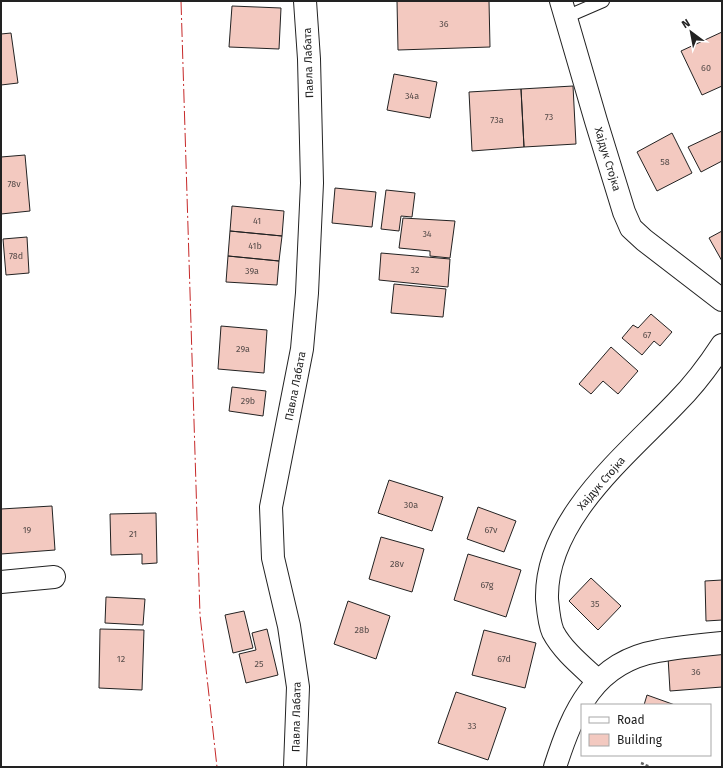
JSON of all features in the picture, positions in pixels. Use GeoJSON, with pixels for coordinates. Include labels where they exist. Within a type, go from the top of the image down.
{"type":"FeatureCollection","features":[{"type":"Feature","properties":{"kind":"street","name":"Павла Лабата"},"geometry":{"type":"LineString","coordinates":[[295,767],[298,687],[289,626],[273,558],[271,507],[302,349],[307,293],[312,183],[306,1]]}},
{"type":"Feature","properties":{"kind":"street","name":"Хајдук Стојка"},"geometry":{"type":"LineString","coordinates":[[563,9],[624,212],[632,228],[644,240],[722,300]]}},
{"type":"Feature","properties":{"kind":"street","name":"Хајдук Стојка"},"geometry":{"type":"LineString","coordinates":[[598,681],[566,651],[553,631],[548,608],[547,584],[561,539],[577,510],[646,432],[678,402],[706,369],[722,345]]}},
{"type":"Feature","properties":{"kind":"street"},"geometry":{"type":"LineString","coordinates":[[1,582],[54,577]]}},
{"type":"Feature","properties":{"kind":"street"},"geometry":{"type":"LineString","coordinates":[[555,767],[569,728],[586,693],[607,672],[625,662],[657,651],[722,642]]}},
{"type":"Feature","properties":{"kind":"lane"},"geometry":{"type":"LineString","coordinates":[[563,9],[603,1]]}},
{"type":"Feature","properties":{"kind":"path"},"geometry":{"type":"LineString","coordinates":[[641,763],[650,767]]}},
{"type":"Feature","properties":{"kind":"building"},"geometry":{"type":"Polygon","coordinates":[[[397,1],[489,1],[490,47],[398,50],[397,1]]]}},
{"type":"Feature","properties":{"kind":"building"},"geometry":{"type":"Polygon","coordinates":[[[232,6],[281,8],[279,49],[229,47],[232,6]]]}},
{"type":"Feature","properties":{"kind":"building"},"geometry":{"type":"Polygon","coordinates":[[[722,32],[722,86],[702,95],[681,51],[722,32]]]}},
{"type":"Feature","properties":{"kind":"building"},"geometry":{"type":"Polygon","coordinates":[[[11,33],[18,83],[1,85],[1,34],[11,33]]]}},
{"type":"Feature","properties":{"kind":"building"},"geometry":{"type":"Polygon","coordinates":[[[394,74],[437,82],[430,118],[387,110],[394,74]]]}},
{"type":"Feature","properties":{"kind":"building"},"geometry":{"type":"Polygon","coordinates":[[[573,86],[576,144],[524,147],[521,89],[573,86]]]}},
{"type":"Feature","properties":{"kind":"building"},"geometry":{"type":"Polygon","coordinates":[[[521,89],[524,147],[472,151],[469,92],[521,89]]]}},
{"type":"Feature","properties":{"kind":"building"},"geometry":{"type":"Polygon","coordinates":[[[722,131],[722,161],[701,172],[688,147],[722,131]]]}},
{"type":"Feature","properties":{"kind":"building"},"geometry":{"type":"Polygon","coordinates":[[[672,133],[692,173],[657,191],[637,152],[672,133]]]}},
{"type":"Feature","properties":{"kind":"building"},"geometry":{"type":"Polygon","coordinates":[[[25,155],[30,211],[1,214],[1,157],[25,155]]]}},
{"type":"Feature","properties":{"kind":"building"},"geometry":{"type":"Polygon","coordinates":[[[335,188],[376,192],[372,227],[332,223],[335,188]]]}},
{"type":"Feature","properties":{"kind":"building"},"geometry":{"type":"Polygon","coordinates":[[[386,190],[415,193],[412,217],[401,216],[399,231],[381,229],[386,190]]]}},
{"type":"Feature","properties":{"kind":"building"},"geometry":{"type":"Polygon","coordinates":[[[232,206],[284,211],[282,236],[230,231],[232,206]]]}},
{"type":"Feature","properties":{"kind":"building"},"geometry":{"type":"Polygon","coordinates":[[[403,218],[455,221],[450,258],[430,256],[430,251],[399,248],[403,218]]]}},
{"type":"Feature","properties":{"kind":"building"},"geometry":{"type":"Polygon","coordinates":[[[230,231],[282,236],[279,261],[228,256],[230,231]]]}},
{"type":"Feature","properties":{"kind":"building"},"geometry":{"type":"Polygon","coordinates":[[[722,231],[722,261],[709,238],[722,231]]]}},
{"type":"Feature","properties":{"kind":"building"},"geometry":{"type":"Polygon","coordinates":[[[27,237],[29,273],[6,275],[3,239],[27,237]]]}},
{"type":"Feature","properties":{"kind":"building"},"geometry":{"type":"Polygon","coordinates":[[[381,253],[450,259],[448,287],[379,280],[381,253]]]}},
{"type":"Feature","properties":{"kind":"building"},"geometry":{"type":"Polygon","coordinates":[[[228,256],[279,261],[277,285],[226,282],[228,256]]]}},
{"type":"Feature","properties":{"kind":"building"},"geometry":{"type":"Polygon","coordinates":[[[394,284],[446,289],[443,317],[391,313],[394,284]]]}},
{"type":"Feature","properties":{"kind":"building"},"geometry":{"type":"Polygon","coordinates":[[[651,314],[672,332],[660,346],[654,341],[642,355],[622,338],[633,325],[638,328],[651,314]]]}},
{"type":"Feature","properties":{"kind":"building"},"geometry":{"type":"Polygon","coordinates":[[[221,326],[267,330],[264,373],[218,369],[221,326]]]}},
{"type":"Feature","properties":{"kind":"building"},"geometry":{"type":"Polygon","coordinates":[[[611,347],[638,371],[618,394],[603,381],[591,394],[579,384],[611,347]]]}},
{"type":"Feature","properties":{"kind":"building"},"geometry":{"type":"Polygon","coordinates":[[[232,387],[266,391],[263,416],[229,411],[232,387]]]}},
{"type":"Feature","properties":{"kind":"building"},"geometry":{"type":"Polygon","coordinates":[[[389,480],[443,497],[432,531],[378,513],[389,480]]]}},
{"type":"Feature","properties":{"kind":"building"},"geometry":{"type":"Polygon","coordinates":[[[52,506],[55,550],[1,554],[1,509],[52,506]]]}},
{"type":"Feature","properties":{"kind":"building"},"geometry":{"type":"Polygon","coordinates":[[[478,507],[516,521],[504,552],[467,539],[478,507]]]}},
{"type":"Feature","properties":{"kind":"building"},"geometry":{"type":"Polygon","coordinates":[[[156,513],[157,563],[142,564],[142,554],[111,555],[110,514],[156,513]]]}},
{"type":"Feature","properties":{"kind":"building"},"geometry":{"type":"Polygon","coordinates":[[[381,537],[424,549],[412,592],[369,579],[381,537]]]}},
{"type":"Feature","properties":{"kind":"building"},"geometry":{"type":"Polygon","coordinates":[[[468,554],[521,570],[506,617],[454,600],[468,554]]]}},
{"type":"Feature","properties":{"kind":"building"},"geometry":{"type":"Polygon","coordinates":[[[591,578],[621,606],[598,630],[569,601],[591,578]]]}},
{"type":"Feature","properties":{"kind":"building"},"geometry":{"type":"Polygon","coordinates":[[[722,580],[722,620],[706,621],[705,581],[722,580]]]}},
{"type":"Feature","properties":{"kind":"building"},"geometry":{"type":"Polygon","coordinates":[[[106,597],[145,599],[143,625],[105,623],[106,597]]]}},
{"type":"Feature","properties":{"kind":"building"},"geometry":{"type":"Polygon","coordinates":[[[348,601],[390,616],[376,659],[334,644],[348,601]]]}},
{"type":"Feature","properties":{"kind":"building"},"geometry":{"type":"Polygon","coordinates":[[[244,611],[253,648],[233,653],[225,615],[244,611]]]}},
{"type":"Feature","properties":{"kind":"building"},"geometry":{"type":"Polygon","coordinates":[[[100,629],[144,630],[142,690],[99,688],[100,629]]]}},
{"type":"Feature","properties":{"kind":"building"},"geometry":{"type":"Polygon","coordinates":[[[267,629],[278,675],[246,683],[239,654],[256,650],[252,633],[267,629]]]}},
{"type":"Feature","properties":{"kind":"building"},"geometry":{"type":"Polygon","coordinates":[[[484,630],[536,643],[525,688],[472,675],[484,630]]]}},
{"type":"Feature","properties":{"kind":"building"},"geometry":{"type":"Polygon","coordinates":[[[722,654],[722,687],[670,691],[668,657],[722,654]]]}},
{"type":"Feature","properties":{"kind":"building"},"geometry":{"type":"Polygon","coordinates":[[[456,692],[506,708],[488,760],[438,743],[456,692]]]}},
{"type":"Feature","properties":{"kind":"building"},"geometry":{"type":"Polygon","coordinates":[[[647,695],[672,704],[644,704],[647,695]]]}},
{"type":"Feature","properties":{"kind":"power"},"geometry":{"type":"LineString","coordinates":[[181,1],[200,615],[217,767]]}}]}
